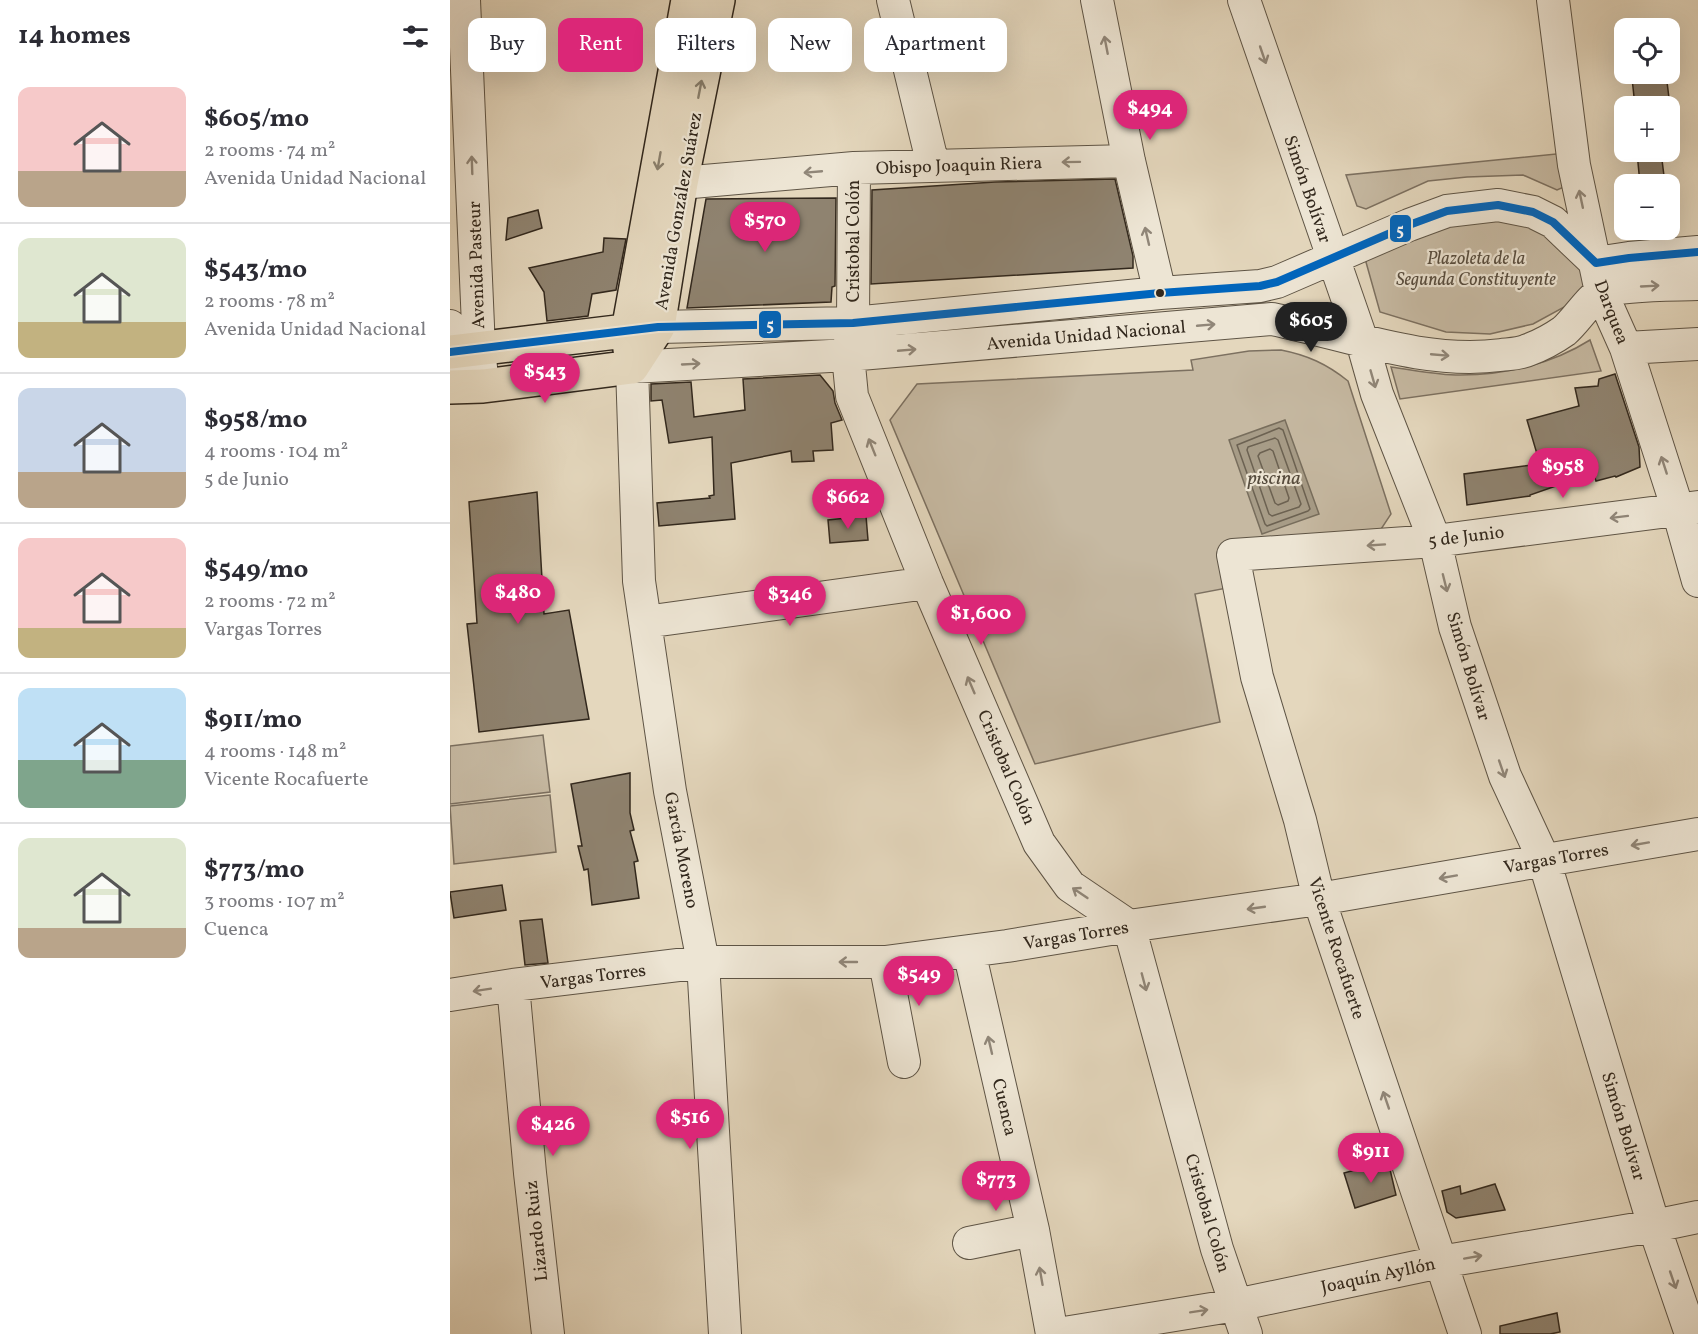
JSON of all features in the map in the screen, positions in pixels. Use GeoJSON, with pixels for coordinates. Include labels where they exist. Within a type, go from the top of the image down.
{"type":"FeatureCollection","features":[{"type":"Feature","properties":{"kind":"main road","name":"Avenida González Suárez"},"geometry":{"type":"LineString","coordinates":[[643,329],[688,0]]}},
{"type":"Feature","properties":{"kind":"main road","name":"Avenida González Suárez"},"geometry":{"type":"LineString","coordinates":[[633,367],[681,183],[718,0]]}},
{"type":"Feature","properties":{"kind":"main road","name":"Avenida Unidad Nacional"},"geometry":{"type":"LineString","coordinates":[[458,345],[643,329]]}},
{"type":"Feature","properties":{"kind":"main road","name":"Avenida Unidad Nacional"},"geometry":{"type":"LineString","coordinates":[[462,386],[633,367]]}},
{"type":"Feature","properties":{"kind":"street","name":"Avenida Pasteur"},"geometry":{"type":"LineString","coordinates":[[462,386],[458,345],[464,0]]}},
{"type":"Feature","properties":{"kind":"street"},"geometry":{"type":"LineString","coordinates":[[893,0],[933,165]]}},
{"type":"Feature","properties":{"kind":"street"},"geometry":{"type":"LineString","coordinates":[[1097,0],[1129,161],[1160,292]]}},
{"type":"Feature","properties":{"kind":"street","name":"Simón Bolívar"},"geometry":{"type":"LineString","coordinates":[[1244,0],[1362,341],[1377,394],[1435,541],[1455,627],[1505,776],[1544,860],[1654,1226],[1691,1334]]}},
{"type":"Feature","properties":{"kind":"street","name":"Darquea"},"geometry":{"type":"LineString","coordinates":[[1553,0],[1574,165],[1598,278],[1688,509],[1698,581]]}},
{"type":"Feature","properties":{"kind":"street","name":"Obispo Joaquin Riera"},"geometry":{"type":"LineString","coordinates":[[681,183],[854,168],[1129,161]]}},
{"type":"Feature","properties":{"kind":"street","name":"Cristobal Colón"},"geometry":{"type":"LineString","coordinates":[[854,168],[853,323],[849,355],[852,396],[927,583],[1039,843],[1070,886],[1129,926],[1217,1249],[1241,1319]]}},
{"type":"Feature","properties":{"kind":"street","name":"Avenida Unidad Nacional"},"geometry":{"type":"LineString","coordinates":[[633,367],[849,355],[1272,319],[1362,341],[1437,355],[1482,357],[1526,351],[1563,332],[1598,278],[1553,222],[1533,212],[1498,205],[1447,211],[1277,282],[1260,286],[1160,292],[853,323],[643,329]]}},
{"type":"Feature","properties":{"kind":"street"},"geometry":{"type":"LineString","coordinates":[[1598,278],[1629,258],[1698,252]]}},
{"type":"Feature","properties":{"kind":"street"},"geometry":{"type":"LineString","coordinates":[[1598,278],[1628,288],[1698,284]]}},
{"type":"Feature","properties":{"kind":"street"},"geometry":{"type":"LineString","coordinates":[[1626,348],[1698,344]]}},
{"type":"Feature","properties":{"kind":"street","name":"García Moreno"},"geometry":{"type":"LineString","coordinates":[[633,367],[639,581],[670,791],[704,962],[725,1334]]}},
{"type":"Feature","properties":{"kind":"street","name":"5 de Junio"},"geometry":{"type":"LineString","coordinates":[[1233,555],[1435,541],[1688,509]]}},
{"type":"Feature","properties":{"kind":"street","name":"Vicente Rocafuerte"},"geometry":{"type":"LineString","coordinates":[[1233,555],[1257,677],[1300,820],[1319,899],[1465,1334]]}},
{"type":"Feature","properties":{"kind":"street"},"geometry":{"type":"LineString","coordinates":[[645,622],[927,583]]}},
{"type":"Feature","properties":{"kind":"street","name":"Vargas Torres"},"geometry":{"type":"LineString","coordinates":[[450,995],[704,962],[885,962],[1319,899],[1698,834]]}},
{"type":"Feature","properties":{"kind":"street","name":"Cuenca"},"geometry":{"type":"LineString","coordinates":[[969,951],[1033,1230],[1052,1334]]}},
{"type":"Feature","properties":{"kind":"street"},"geometry":{"type":"LineString","coordinates":[[885,962],[904,1062]]}},
{"type":"Feature","properties":{"kind":"street","name":"Lizardo Ruiz"},"geometry":{"type":"LineString","coordinates":[[513,985],[530,1173],[548,1334]]}},
{"type":"Feature","properties":{"kind":"street","name":"Joaquín Ayllón"},"geometry":{"type":"LineString","coordinates":[[1058,1334],[1241,1319],[1440,1262],[1698,1217]]}},
{"type":"Feature","properties":{"kind":"street"},"geometry":{"type":"LineString","coordinates":[[969,1243],[1033,1230]]}},
{"type":"Feature","properties":{"kind":"green space"},"geometry":{"type":"Polygon","coordinates":[[[1566,153],[1571,184],[1557,190],[1523,175],[1467,177],[1428,181],[1366,209],[1357,206],[1346,175],[1566,153]]]}},
{"type":"Feature","properties":{"kind":"green space","name":"Plazoleta de la Segunda Constituyente"},"geometry":{"type":"Polygon","coordinates":[[[1453,205],[1581,238],[1588,285],[1568,305],[1533,324],[1490,334],[1446,332],[1380,312],[1364,255],[1453,205]]]}},
{"type":"Feature","properties":{"kind":"green space"},"geometry":{"type":"Polygon","coordinates":[[[1590,340],[1601,371],[1400,399],[1391,367],[1451,375],[1494,373],[1544,362],[1590,340]]]}},
{"type":"Feature","properties":{"kind":"green space"},"geometry":{"type":"Polygon","coordinates":[[[1281,350],[1316,361],[1348,381],[1391,514],[1368,549],[1239,568],[1243,585],[1195,594],[1220,722],[1035,764],[890,420],[917,384],[1193,370],[1191,360],[1249,351],[1281,350]]]}},
{"type":"Feature","properties":{"kind":"green space"},"geometry":{"type":"Polygon","coordinates":[[[543,735],[550,792],[450,804],[450,746],[543,735]]]}},
{"type":"Feature","properties":{"kind":"green space"},"geometry":{"type":"Polygon","coordinates":[[[550,795],[556,852],[454,864],[450,806],[550,795]]]}},
{"type":"Feature","properties":{"kind":"water","name":"piscina"},"geometry":{"type":"Polygon","coordinates":[[[1285,420],[1319,514],[1262,534],[1229,440],[1285,420]]]}},
{"type":"Feature","properties":{"kind":"building"},"geometry":{"type":"Polygon","coordinates":[[[1633,84],[1667,84],[1669,96],[1634,96],[1633,84]]]}},
{"type":"Feature","properties":{"kind":"building"},"geometry":{"type":"Polygon","coordinates":[[[1638,162],[1662,162],[1664,174],[1639,174],[1638,162]]]}},
{"type":"Feature","properties":{"kind":"building"},"geometry":{"type":"Polygon","coordinates":[[[1115,179],[1133,256],[1133,268],[871,284],[872,190],[995,182],[1115,179]]]}},
{"type":"Feature","properties":{"kind":"building"},"geometry":{"type":"Polygon","coordinates":[[[836,198],[835,286],[832,287],[831,302],[687,308],[706,199],[836,198]]]}},
{"type":"Feature","properties":{"kind":"building"},"geometry":{"type":"Polygon","coordinates":[[[538,210],[542,228],[506,240],[508,218],[538,210]]]}},
{"type":"Feature","properties":{"kind":"building"},"geometry":{"type":"Polygon","coordinates":[[[604,238],[626,239],[616,290],[592,294],[588,316],[547,321],[544,292],[529,268],[603,252],[604,238]]]}},
{"type":"Feature","properties":{"kind":"building"},"geometry":{"type":"Polygon","coordinates":[[[1615,374],[1639,447],[1640,467],[1616,477],[1596,481],[1594,474],[1530,496],[1467,505],[1464,474],[1540,464],[1527,420],[1579,406],[1575,388],[1598,386],[1599,379],[1615,374]]]}},
{"type":"Feature","properties":{"kind":"building"},"geometry":{"type":"Polygon","coordinates":[[[820,375],[833,391],[842,420],[831,423],[833,450],[813,451],[814,461],[792,462],[791,451],[731,463],[735,519],[659,526],[657,503],[710,498],[709,496],[714,495],[712,437],[669,443],[662,400],[651,401],[651,384],[691,382],[694,417],[745,410],[743,379],[820,375]]]}},
{"type":"Feature","properties":{"kind":"building"},"geometry":{"type":"Polygon","coordinates":[[[537,492],[544,614],[569,610],[589,719],[479,732],[467,624],[477,623],[469,502],[537,492]]]}},
{"type":"Feature","properties":{"kind":"building"},"geometry":{"type":"Polygon","coordinates":[[[866,516],[868,540],[830,543],[828,520],[866,516]]]}},
{"type":"Feature","properties":{"kind":"building"},"geometry":{"type":"Polygon","coordinates":[[[630,773],[630,813],[634,830],[630,831],[638,861],[634,862],[639,898],[592,905],[588,869],[584,870],[578,846],[582,846],[571,784],[630,773]]]}},
{"type":"Feature","properties":{"kind":"building"},"geometry":{"type":"Polygon","coordinates":[[[502,885],[506,910],[454,918],[450,892],[502,885]]]}},
{"type":"Feature","properties":{"kind":"building"},"geometry":{"type":"Polygon","coordinates":[[[542,919],[548,963],[525,965],[520,921],[542,919]]]}},
{"type":"Feature","properties":{"kind":"building"},"geometry":{"type":"Polygon","coordinates":[[[1388,1161],[1396,1195],[1355,1208],[1344,1173],[1388,1161]]]}},
{"type":"Feature","properties":{"kind":"building"},"geometry":{"type":"Polygon","coordinates":[[[1495,1184],[1505,1210],[1456,1218],[1447,1212],[1442,1191],[1460,1186],[1461,1194],[1495,1184]]]}},
{"type":"Feature","properties":{"kind":"building"},"geometry":{"type":"Polygon","coordinates":[[[1557,1313],[1560,1332],[1500,1334],[1500,1326],[1557,1313]]]}},
{"type":"Feature","properties":{"kind":"transit line","name":"5"},"geometry":{"type":"LineString","coordinates":[[450,352],[658,327],[853,323],[1160,293],[1260,286],[1277,282],[1447,211],[1498,205],[1533,212],[1553,222],[1596,263],[1698,252]]}}]}
